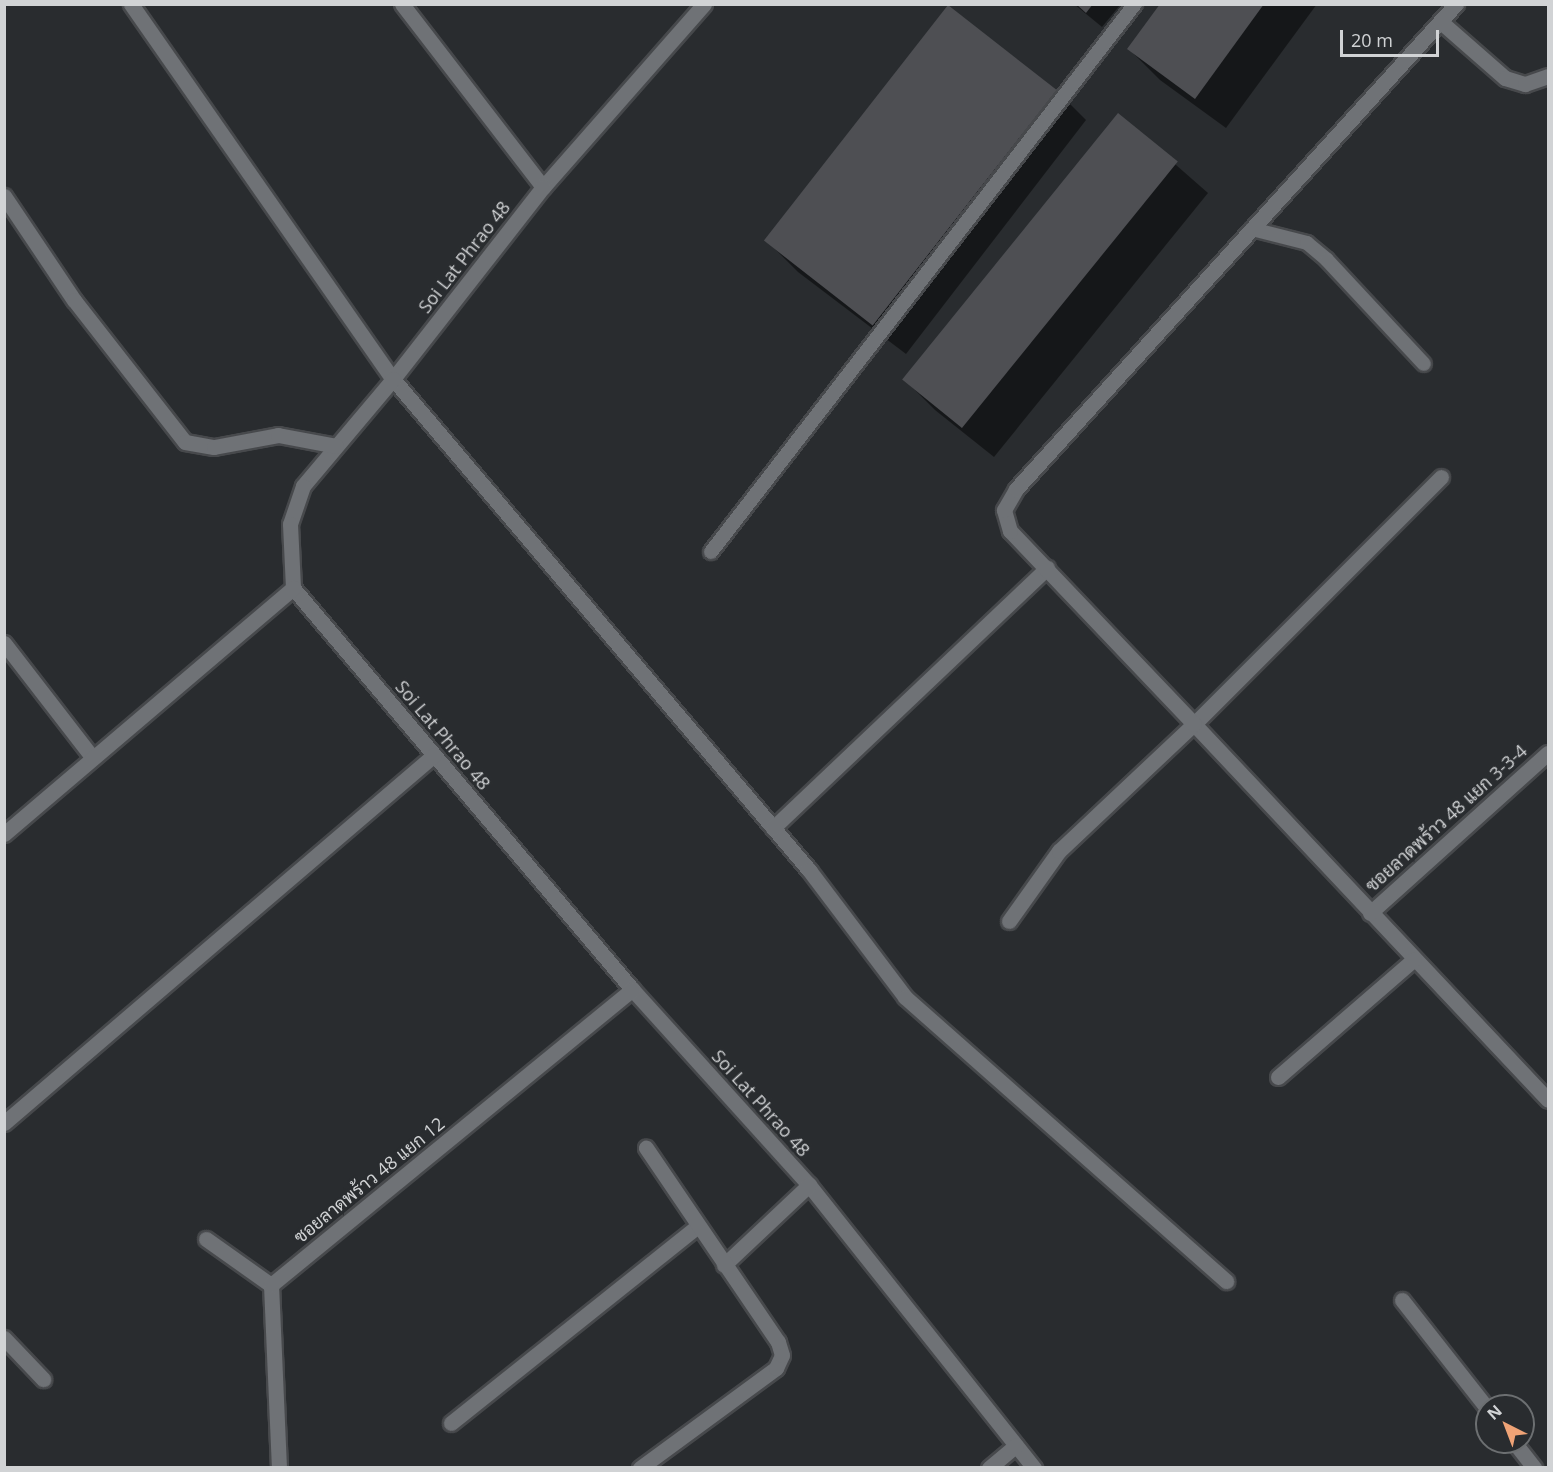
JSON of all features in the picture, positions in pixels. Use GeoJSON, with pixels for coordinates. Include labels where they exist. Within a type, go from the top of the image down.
{"type":"FeatureCollection","features":[{"type":"Feature","properties":{"kind":"street"},"geometry":{"type":"LineString","coordinates":[[131,4],[393,379],[773,828],[905,997],[1226,1281]]}},
{"type":"Feature","properties":{"kind":"street"},"geometry":{"type":"LineString","coordinates":[[402,4],[543,187]]}},
{"type":"Feature","properties":{"kind":"street","name":"Soi Lat Phrao 48"},"geometry":{"type":"LineString","coordinates":[[704,4],[543,187],[393,379],[303,486],[290,524],[293,588],[632,988],[809,1185],[1034,1467]]}},
{"type":"Feature","properties":{"kind":"street"},"geometry":{"type":"LineString","coordinates":[[1456,4],[1016,489],[1004,510],[1010,531],[1548,1100]]}},
{"type":"Feature","properties":{"kind":"street"},"geometry":{"type":"LineString","coordinates":[[1441,22],[1505,78],[1525,84],[1548,76]]}},
{"type":"Feature","properties":{"kind":"street"},"geometry":{"type":"LineString","coordinates":[[4,196],[74,300],[184,442],[214,447],[278,435],[336,447]]}},
{"type":"Feature","properties":{"kind":"street"},"geometry":{"type":"LineString","coordinates":[[1010,921],[1059,851],[1194,724],[1441,477]]}},
{"type":"Feature","properties":{"kind":"street"},"geometry":{"type":"LineString","coordinates":[[773,828],[1047,568]]}},
{"type":"Feature","properties":{"kind":"street"},"geometry":{"type":"LineString","coordinates":[[4,834],[293,588]]}},
{"type":"Feature","properties":{"kind":"street"},"geometry":{"type":"LineString","coordinates":[[4,643],[93,758]]}},
{"type":"Feature","properties":{"kind":"street","name":"ซอยลาดพร้าว 48 แยก 3-3-4"},"geometry":{"type":"LineString","coordinates":[[1370,913],[1548,753]]}},
{"type":"Feature","properties":{"kind":"street"},"geometry":{"type":"LineString","coordinates":[[4,1124],[434,755]]}},
{"type":"Feature","properties":{"kind":"street"},"geometry":{"type":"LineString","coordinates":[[1278,1077],[1414,959]]}},
{"type":"Feature","properties":{"kind":"street","name":"ซอยลาดพร้าว 48 แยก 12"},"geometry":{"type":"LineString","coordinates":[[271,1286],[632,988]]}},
{"type":"Feature","properties":{"kind":"street"},"geometry":{"type":"LineString","coordinates":[[640,1467],[776,1368],[782,1355],[778,1342],[646,1148]]}},
{"type":"Feature","properties":{"kind":"street"},"geometry":{"type":"LineString","coordinates":[[724,1265],[809,1185]]}},
{"type":"Feature","properties":{"kind":"street"},"geometry":{"type":"LineString","coordinates":[[451,1423],[698,1226]]}},
{"type":"Feature","properties":{"kind":"street"},"geometry":{"type":"LineString","coordinates":[[206,1239],[271,1286],[279,1467]]}},
{"type":"Feature","properties":{"kind":"street"},"geometry":{"type":"LineString","coordinates":[[1402,1299],[1476,1394]]}},
{"type":"Feature","properties":{"kind":"street"},"geometry":{"type":"LineString","coordinates":[[4,1338],[43,1379]]}},
{"type":"Feature","properties":{"kind":"street"},"geometry":{"type":"LineString","coordinates":[[989,1467],[1016,1445]]}},
{"type":"Feature","properties":{"kind":"street"},"geometry":{"type":"LineString","coordinates":[[1524,1454],[1534,1467]]}},
{"type":"Feature","properties":{"kind":"lane"},"geometry":{"type":"LineString","coordinates":[[711,552],[1135,4]]}},
{"type":"Feature","properties":{"kind":"lane"},"geometry":{"type":"LineString","coordinates":[[1252,230],[1307,243],[1327,260],[1424,364]]}},
{"type":"Feature","properties":{"kind":"building"},"geometry":{"type":"Polygon","coordinates":[[[1076,4],[1093,4],[1086,13],[1076,4]]]}},
{"type":"Feature","properties":{"kind":"building"},"geometry":{"type":"Polygon","coordinates":[[[1160,4],[1264,4],[1195,99],[1127,49],[1160,4]]]}},
{"type":"Feature","properties":{"kind":"building"},"geometry":{"type":"Polygon","coordinates":[[[948,5],[1057,90],[873,326],[764,241],[948,5]]]}},
{"type":"Feature","properties":{"kind":"building"},"geometry":{"type":"Polygon","coordinates":[[[1118,113],[1178,161],[962,428],[902,380],[1118,113]]]}}]}
